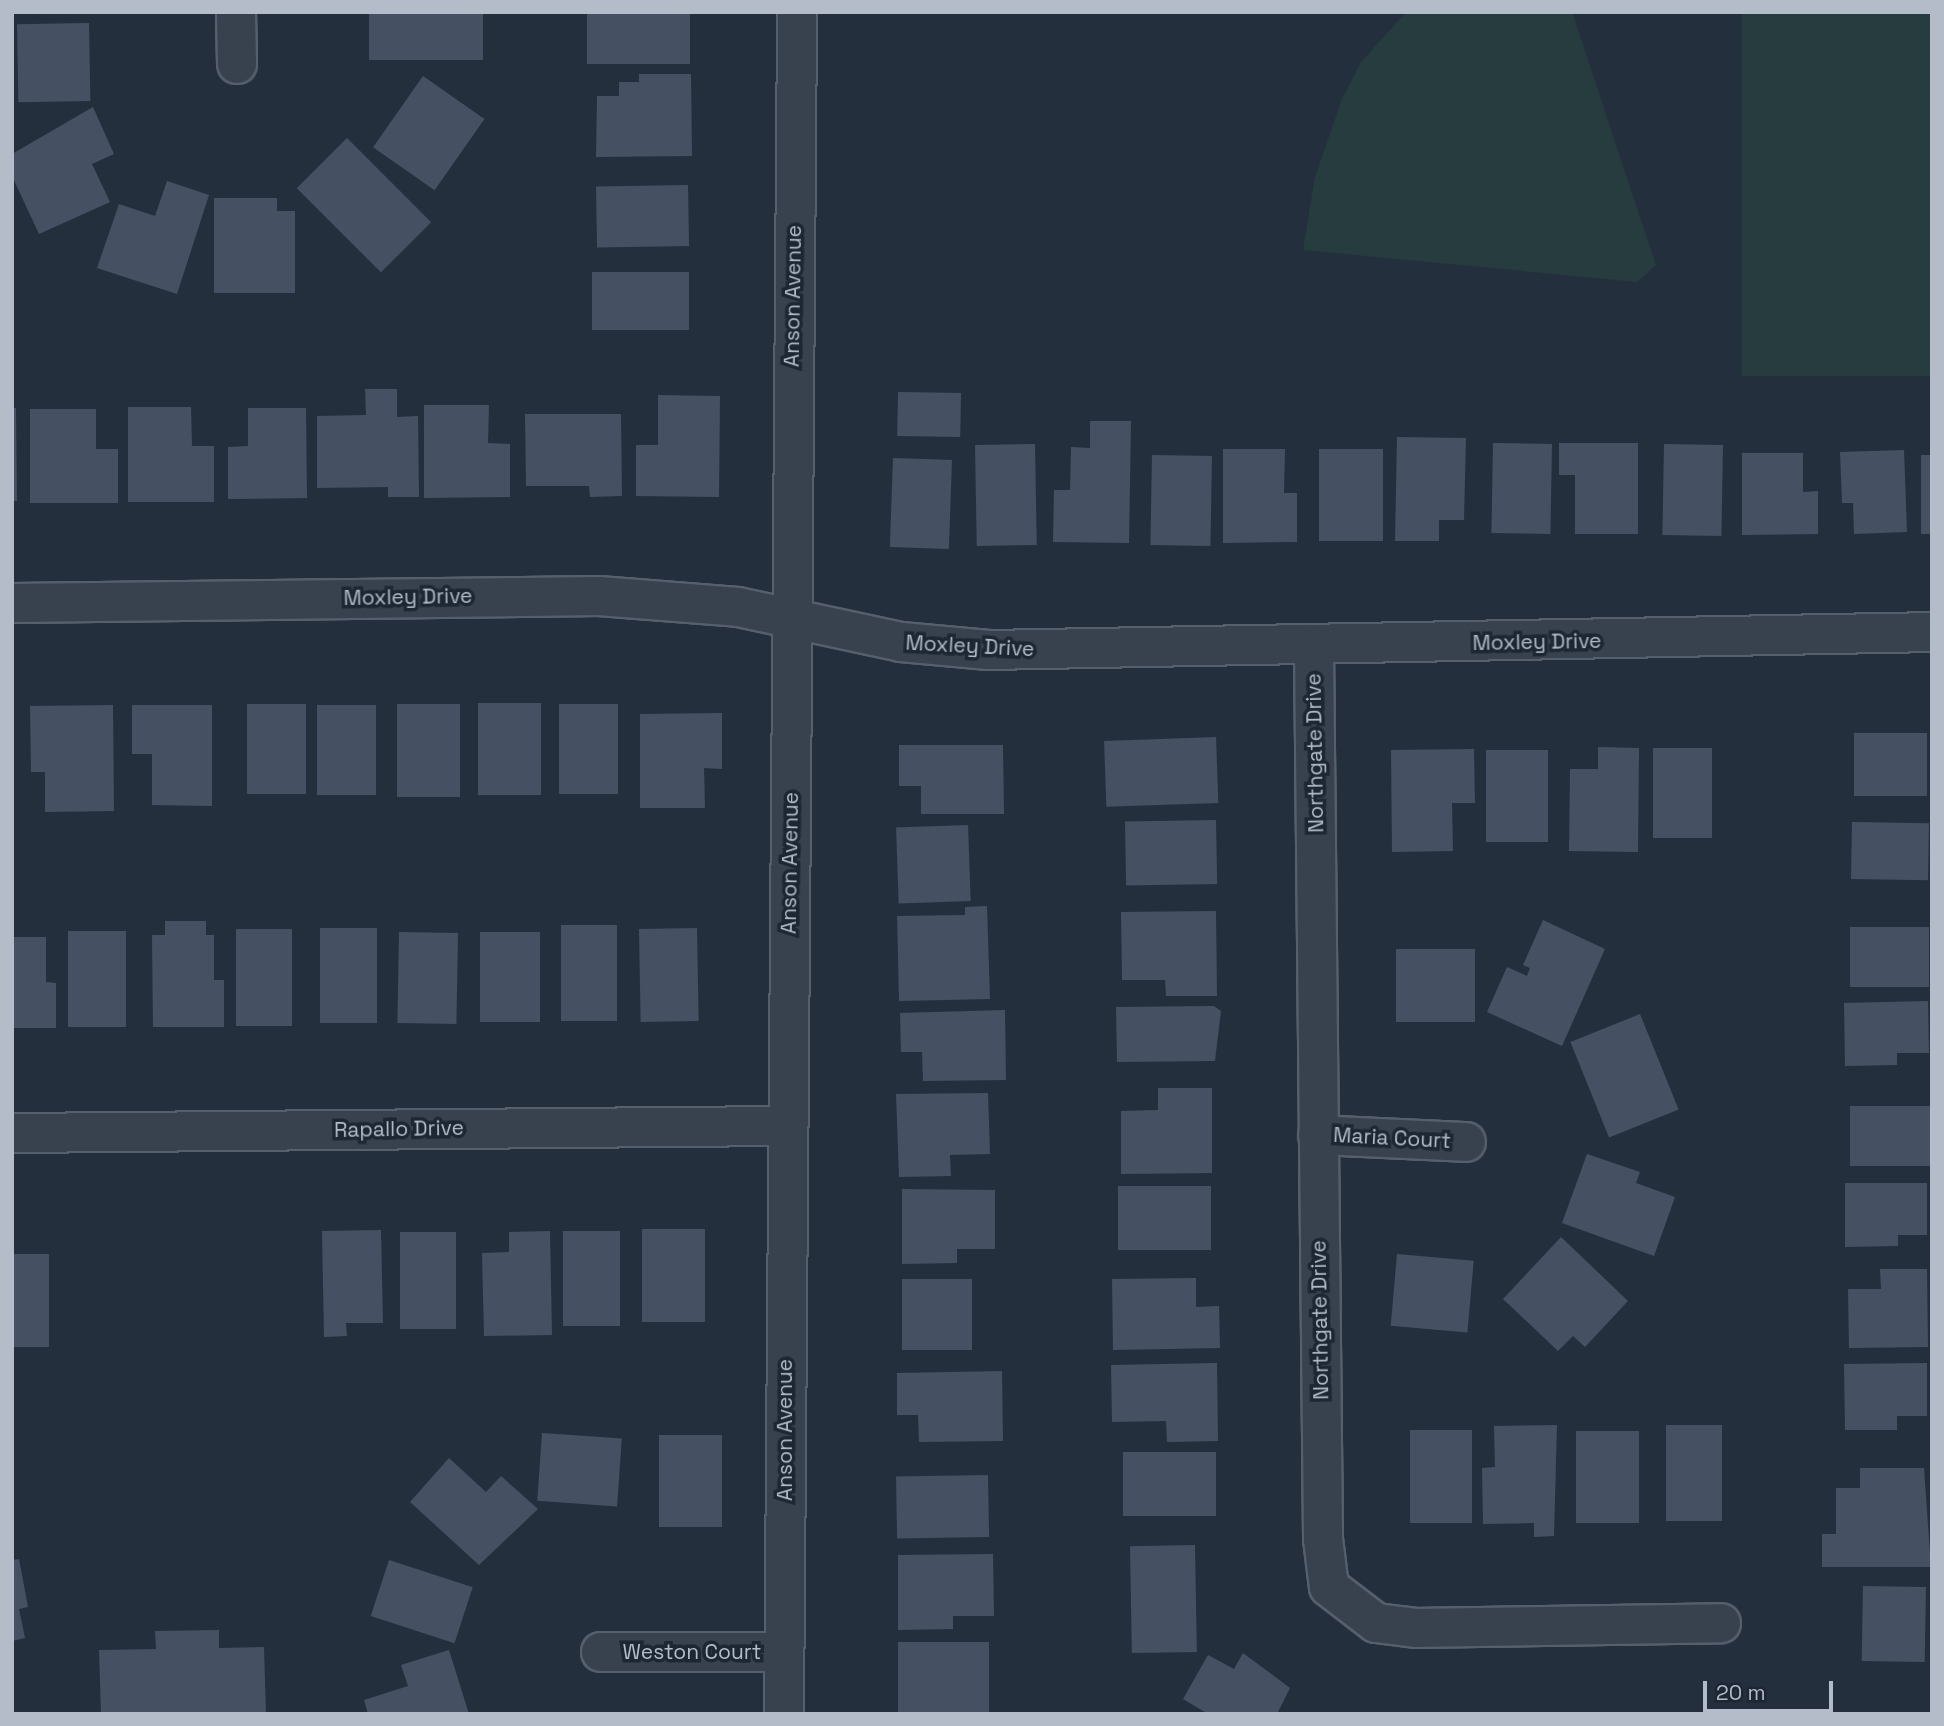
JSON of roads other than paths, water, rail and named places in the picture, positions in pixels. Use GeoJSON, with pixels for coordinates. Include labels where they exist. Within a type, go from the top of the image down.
{"type":"FeatureCollection","features":[{"type":"Feature","properties":{"kind":"street"},"geometry":{"type":"LineString","coordinates":[[236,12],[237,64]]}},
{"type":"Feature","properties":{"kind":"street","name":"Anson Avenue"},"geometry":{"type":"LineString","coordinates":[[784,1714],[790,617],[797,12]]}},
{"type":"Feature","properties":{"kind":"street","name":"Moxley Drive"},"geometry":{"type":"LineString","coordinates":[[12,603],[568,595],[790,617],[963,650],[1314,648],[1932,632]]}},
{"type":"Feature","properties":{"kind":"street","name":"Northgate Drive"},"geometry":{"type":"LineString","coordinates":[[1314,648],[1318,1135],[1329,1587],[1376,1623],[1416,1628],[1721,1623]]}},
{"type":"Feature","properties":{"kind":"street","name":"Rapallo Drive"},"geometry":{"type":"LineString","coordinates":[[12,1133],[787,1126]]}},
{"type":"Feature","properties":{"kind":"street","name":"Maria Court"},"geometry":{"type":"LineString","coordinates":[[1318,1135],[1466,1142]]}},
{"type":"Feature","properties":{"kind":"street","name":"Weston Court"},"geometry":{"type":"LineString","coordinates":[[601,1652],[784,1652]]}}]}
